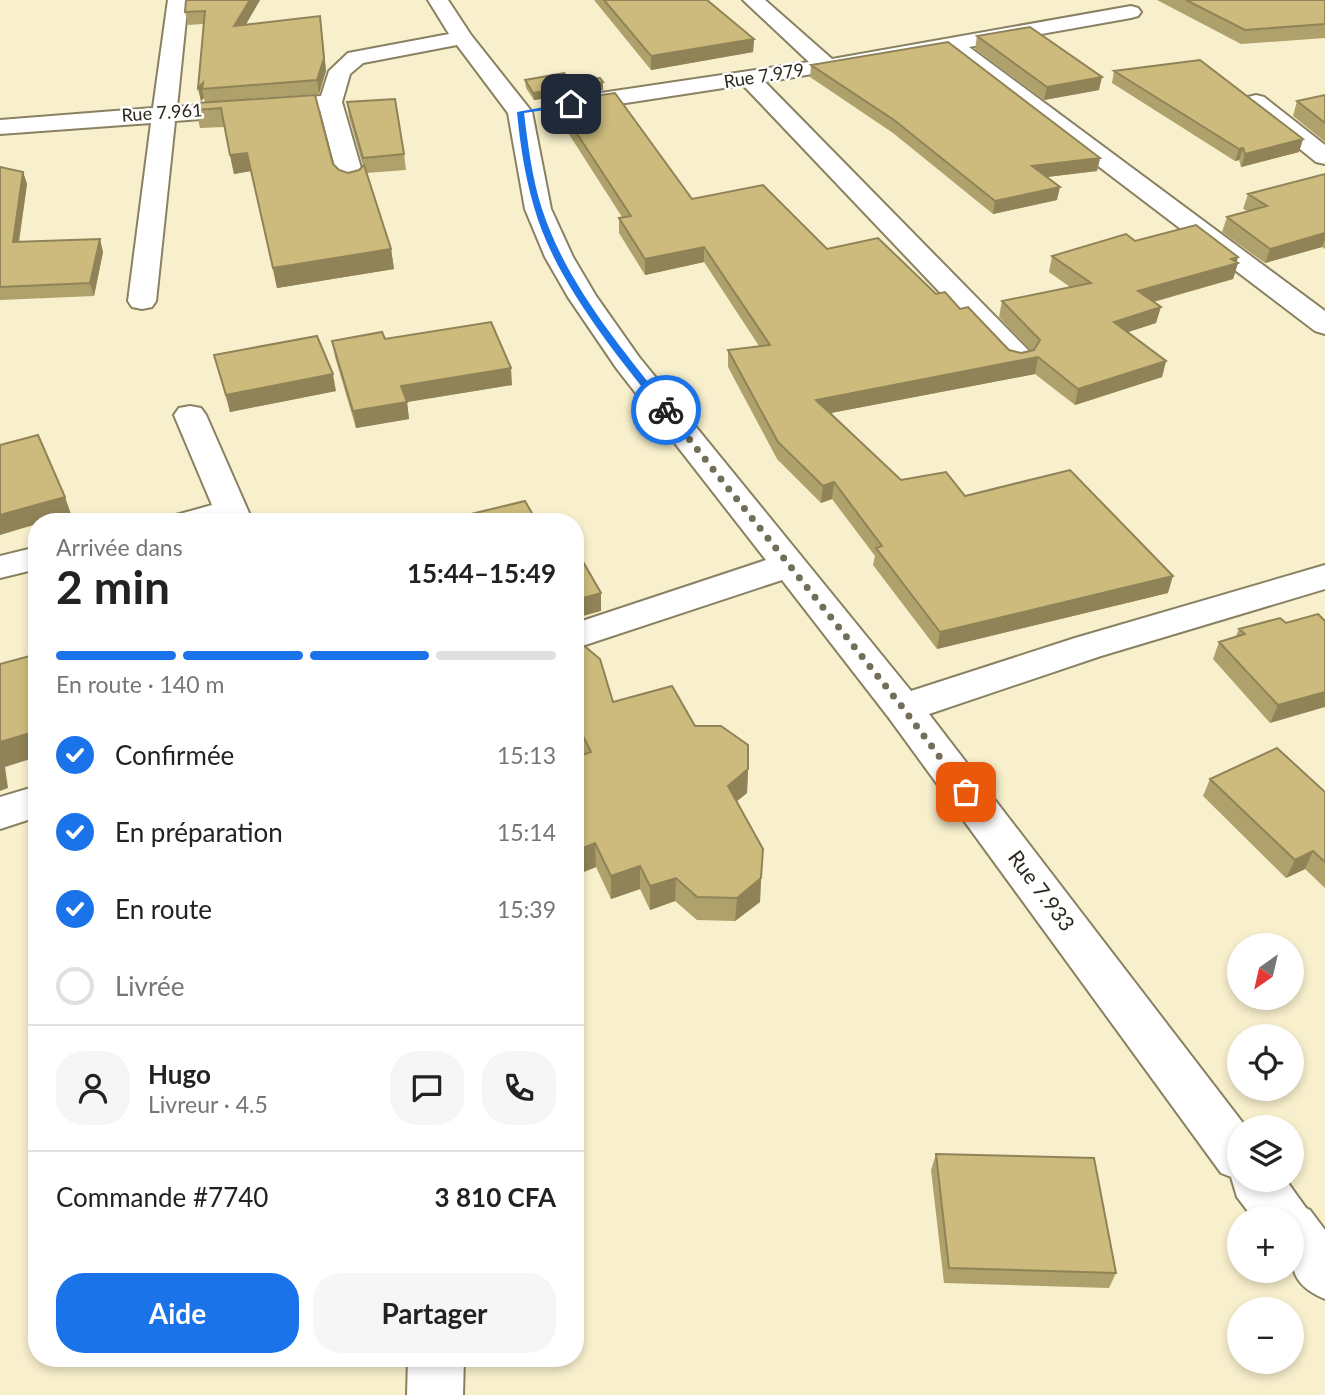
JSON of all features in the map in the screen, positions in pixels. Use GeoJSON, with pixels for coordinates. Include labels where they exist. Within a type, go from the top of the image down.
{"type":"FeatureCollection","features":[{"type":"Feature","properties":{"kind":"street"},"geometry":{"type":"LineString","coordinates":[[142,301],[167,112],[178,0]]}},
{"type":"Feature","properties":{"kind":"street"},"geometry":{"type":"LineString","coordinates":[[438,0],[462,38],[520,112]]}},
{"type":"Feature","properties":{"kind":"street"},"geometry":{"type":"LineString","coordinates":[[752,0],[827,66]]}},
{"type":"Feature","properties":{"kind":"street","name":"Rue 7.979"},"geometry":{"type":"LineString","coordinates":[[520,112],[749,79],[1131,12]]}},
{"type":"Feature","properties":{"kind":"street"},"geometry":{"type":"LineString","coordinates":[[352,182],[330,102],[340,71],[356,58],[462,38]]}},
{"type":"Feature","properties":{"kind":"street"},"geometry":{"type":"LineString","coordinates":[[951,44],[1325,325]]}},
{"type":"Feature","properties":{"kind":"street"},"geometry":{"type":"LineString","coordinates":[[749,79],[1019,358]]}},
{"type":"Feature","properties":{"kind":"street","name":"Rue 7.961"},"geometry":{"type":"LineString","coordinates":[[0,127],[167,112],[330,102]]}},
{"type":"Feature","properties":{"kind":"street"},"geometry":{"type":"LineString","coordinates":[[1256,102],[1325,157]]}},
{"type":"Feature","properties":{"kind":"street","name":"Rue 7.933"},"geometry":{"type":"LineString","coordinates":[[520,112],[538,209],[559,257],[582,297],[628,363],[903,708],[1227,1141]]}},
{"type":"Feature","properties":{"kind":"street"},"geometry":{"type":"LineString","coordinates":[[190,415],[232,513]]}},
{"type":"Feature","properties":{"kind":"street"},"geometry":{"type":"LineString","coordinates":[[0,567],[28,560]]}},
{"type":"Feature","properties":{"kind":"street"},"geometry":{"type":"LineString","coordinates":[[584,633],[789,565]]}},
{"type":"Feature","properties":{"kind":"street"},"geometry":{"type":"LineString","coordinates":[[903,708],[1088,647],[1325,576]]}},
{"type":"Feature","properties":{"kind":"street"},"geometry":{"type":"LineString","coordinates":[[0,813],[28,804]]}},
{"type":"Feature","properties":{"kind":"street"},"geometry":{"type":"LineString","coordinates":[[1264,1192],[1275,1206]]}},
{"type":"Feature","properties":{"kind":"street"},"geometry":{"type":"LineString","coordinates":[[1304,1244],[1325,1273]]}},
{"type":"Feature","properties":{"kind":"street"},"geometry":{"type":"LineString","coordinates":[[435,1395],[436,1367]]}},
{"type":"Feature","properties":{"kind":"building"},"geometry":{"type":"Polygon","coordinates":[[[186,0],[250,0],[234,26],[320,16],[324,58],[317,80],[202,89],[203,83],[198,88],[205,11],[185,12],[186,0]]]}},
{"type":"Feature","properties":{"kind":"building"},"geometry":{"type":"Polygon","coordinates":[[[604,0],[707,0],[754,39],[651,56],[604,0]]]}},
{"type":"Feature","properties":{"kind":"building"},"geometry":{"type":"Polygon","coordinates":[[[1186,0],[1325,0],[1325,24],[1245,30],[1186,0]]]}},
{"type":"Feature","properties":{"kind":"building"},"geometry":{"type":"Polygon","coordinates":[[[1030,27],[1102,77],[1047,87],[977,36],[1030,27]]]}},
{"type":"Feature","properties":{"kind":"building"},"geometry":{"type":"Polygon","coordinates":[[[948,42],[1100,158],[1032,166],[1060,187],[995,201],[894,120],[811,65],[948,42]]]}},
{"type":"Feature","properties":{"kind":"building"},"geometry":{"type":"Polygon","coordinates":[[[1200,60],[1303,139],[1245,154],[1243,148],[1239,149],[1114,71],[1200,60]]]}},
{"type":"Feature","properties":{"kind":"building"},"geometry":{"type":"Polygon","coordinates":[[[564,73],[572,81],[600,78],[603,82],[533,93],[525,80],[564,73]]]}},
{"type":"Feature","properties":{"kind":"building"},"geometry":{"type":"Polygon","coordinates":[[[615,93],[692,199],[763,185],[827,249],[878,238],[936,294],[945,292],[960,309],[968,307],[1009,350],[1021,353],[1034,350],[1040,340],[1002,301],[1091,283],[1052,256],[1126,234],[1135,241],[1196,225],[1238,257],[1231,259],[1238,263],[1138,291],[1161,307],[1114,322],[1166,361],[1078,389],[1038,357],[816,400],[901,480],[946,472],[965,496],[1070,470],[1173,576],[940,632],[876,548],[882,546],[834,482],[823,486],[778,442],[728,350],[770,345],[704,247],[645,259],[619,218],[631,216],[564,114],[551,115],[544,103],[615,93]]]}},
{"type":"Feature","properties":{"kind":"building"},"geometry":{"type":"Polygon","coordinates":[[[315,95],[333,164],[348,173],[359,170],[364,165],[391,249],[273,268],[247,153],[230,155],[221,108],[196,110],[197,103],[315,95]]]}},
{"type":"Feature","properties":{"kind":"building"},"geometry":{"type":"Polygon","coordinates":[[[1325,95],[1325,123],[1297,101],[1325,95]]]}},
{"type":"Feature","properties":{"kind":"building"},"geometry":{"type":"Polygon","coordinates":[[[395,99],[404,154],[363,158],[347,102],[395,99]]]}},
{"type":"Feature","properties":{"kind":"building"},"geometry":{"type":"Polygon","coordinates":[[[0,167],[23,172],[13,242],[100,239],[90,283],[0,287],[0,167]]]}},
{"type":"Feature","properties":{"kind":"building"},"geometry":{"type":"Polygon","coordinates":[[[1325,174],[1325,233],[1270,249],[1227,217],[1267,206],[1248,194],[1325,174]]]}},
{"type":"Feature","properties":{"kind":"building"},"geometry":{"type":"Polygon","coordinates":[[[491,322],[511,368],[401,386],[407,402],[353,411],[332,341],[382,332],[385,339],[491,322]]]}},
{"type":"Feature","properties":{"kind":"building"},"geometry":{"type":"Polygon","coordinates":[[[317,336],[333,374],[226,395],[214,355],[317,336]]]}},
{"type":"Feature","properties":{"kind":"building"},"geometry":{"type":"Polygon","coordinates":[[[38,435],[65,497],[0,515],[0,445],[38,435]]]}},
{"type":"Feature","properties":{"kind":"building"},"geometry":{"type":"Polygon","coordinates":[[[525,501],[532,513],[475,513],[525,501]]]}},
{"type":"Feature","properties":{"kind":"building"},"geometry":{"type":"Polygon","coordinates":[[[584,563],[601,593],[584,598],[584,563]]]}},
{"type":"Feature","properties":{"kind":"building"},"geometry":{"type":"Polygon","coordinates":[[[1318,614],[1325,621],[1325,692],[1278,705],[1219,642],[1245,634],[1239,629],[1280,618],[1286,623],[1318,614]]]}},
{"type":"Feature","properties":{"kind":"building"},"geometry":{"type":"Polygon","coordinates":[[[584,646],[600,659],[613,702],[672,686],[695,726],[721,726],[748,745],[748,769],[728,786],[763,849],[761,878],[737,898],[697,897],[676,878],[650,886],[640,866],[611,876],[595,843],[584,848],[584,754],[591,752],[584,738],[584,646]]]}},
{"type":"Feature","properties":{"kind":"building"},"geometry":{"type":"Polygon","coordinates":[[[28,656],[28,734],[0,742],[0,664],[28,656]]]}},
{"type":"Feature","properties":{"kind":"building"},"geometry":{"type":"Polygon","coordinates":[[[1277,748],[1325,792],[1325,862],[1313,851],[1295,860],[1210,779],[1277,748]]]}},
{"type":"Feature","properties":{"kind":"building"},"geometry":{"type":"Polygon","coordinates":[[[936,1154],[1094,1158],[1116,1273],[949,1268],[936,1154]]]}},
{"type":"Feature","properties":{"kind":"way so far"},"geometry":{"type":"LineString","coordinates":[[666,410],[903,708],[966,792]]}},
{"type":"Feature","properties":{"kind":"route"},"geometry":{"type":"LineString","coordinates":[[571,104],[520,112],[538,209],[559,257],[582,297],[628,363],[666,410]]}}]}
